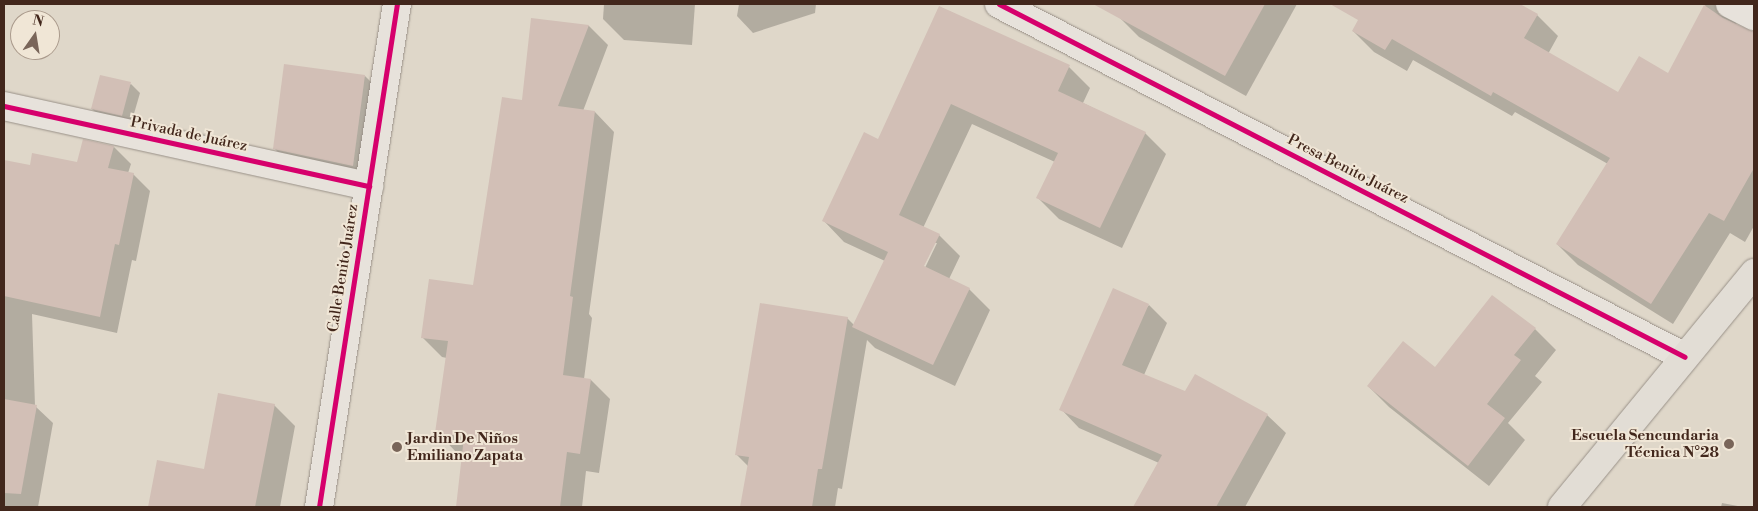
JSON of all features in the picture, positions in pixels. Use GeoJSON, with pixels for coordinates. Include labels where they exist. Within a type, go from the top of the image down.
{"type":"FeatureCollection","features":[{"type":"Feature","properties":{"kind":"main road"},"geometry":{"type":"LineString","coordinates":[[1562,507],[1754,273]]}},
{"type":"Feature","properties":{"kind":"street","name":"Calle Benito Juárez"},"geometry":{"type":"LineString","coordinates":[[319,507],[397,4]]}},
{"type":"Feature","properties":{"kind":"street","name":"Presa Benito Juárez"},"geometry":{"type":"LineString","coordinates":[[999,4],[1037,12],[1685,357]]}},
{"type":"Feature","properties":{"kind":"street"},"geometry":{"type":"LineString","coordinates":[[1730,4],[1754,16]]}},
{"type":"Feature","properties":{"kind":"street","name":"Privada de Juárez"},"geometry":{"type":"LineString","coordinates":[[4,106],[369,186]]}},
{"type":"Feature","properties":{"kind":"building"},"geometry":{"type":"Polygon","coordinates":[[[1093,4],[1265,4],[1225,76],[1093,4]]]}},
{"type":"Feature","properties":{"kind":"building"},"geometry":{"type":"Polygon","coordinates":[[[1330,4],[1520,4],[1538,14],[1524,38],[1618,92],[1639,56],[1668,73],[1704,5],[1723,18],[1754,32],[1754,168],[1724,221],[1709,213],[1651,304],[1556,244],[1610,158],[1493,92],[1491,96],[1392,39],[1385,50],[1352,31],[1358,20],[1330,4]]]}},
{"type":"Feature","properties":{"kind":"building"},"geometry":{"type":"Polygon","coordinates":[[[939,6],[1070,65],[1058,91],[1146,132],[1100,228],[1036,198],[1058,153],[951,104],[899,215],[940,234],[924,266],[970,288],[933,365],[852,327],[888,252],[822,221],[864,132],[878,139],[939,6]]]}},
{"type":"Feature","properties":{"kind":"building"},"geometry":{"type":"Polygon","coordinates":[[[531,18],[589,25],[558,106],[595,111],[570,296],[573,297],[563,375],[591,379],[580,454],[567,452],[560,507],[456,507],[464,437],[435,433],[448,341],[421,338],[429,279],[473,285],[502,97],[522,100],[531,18]]]}},
{"type":"Feature","properties":{"kind":"building"},"geometry":{"type":"Polygon","coordinates":[[[284,64],[365,75],[353,166],[273,149],[284,64]]]}},
{"type":"Feature","properties":{"kind":"building"},"geometry":{"type":"Polygon","coordinates":[[[100,75],[131,82],[122,116],[91,109],[100,75]]]}},
{"type":"Feature","properties":{"kind":"building"},"geometry":{"type":"Polygon","coordinates":[[[83,139],[114,146],[108,168],[134,173],[119,245],[115,244],[100,317],[4,296],[4,160],[30,165],[32,153],[77,162],[83,139]]]}},
{"type":"Feature","properties":{"kind":"building"},"geometry":{"type":"Polygon","coordinates":[[[1113,288],[1149,304],[1122,365],[1185,391],[1195,374],[1268,414],[1216,507],[1133,507],[1162,455],[1059,410],[1113,288]]]}},
{"type":"Feature","properties":{"kind":"building"},"geometry":{"type":"Polygon","coordinates":[[[1492,295],[1536,328],[1514,355],[1521,360],[1487,404],[1505,418],[1468,466],[1367,386],[1403,341],[1435,367],[1492,295]]]}},
{"type":"Feature","properties":{"kind":"building"},"geometry":{"type":"Polygon","coordinates":[[[760,303],[848,317],[822,469],[818,469],[812,507],[740,507],[749,457],[735,455],[760,303]]]}},
{"type":"Feature","properties":{"kind":"building"},"geometry":{"type":"Polygon","coordinates":[[[218,393],[275,404],[255,507],[148,507],[157,460],[204,469],[218,393]]]}},
{"type":"Feature","properties":{"kind":"building"},"geometry":{"type":"Polygon","coordinates":[[[4,399],[37,405],[21,494],[4,493],[4,399]]]}},
{"type":"Feature","properties":{"kind":"cycle path"},"geometry":{"type":"LineString","coordinates":[[319,507],[397,4]]}},
{"type":"Feature","properties":{"kind":"cycle path"},"geometry":{"type":"LineString","coordinates":[[999,4],[1685,357]]}},
{"type":"Feature","properties":{"kind":"cycle path"},"geometry":{"type":"LineString","coordinates":[[4,106],[369,186]]}},
{"type":"Feature","properties":{"kind":"place","name":"Escuela Sencundaria Técnica N°28"},"geometry":{"type":"Point","coordinates":[1729,444]}},
{"type":"Feature","properties":{"kind":"place","name":"Jardin De Niños Emiliano Zapata"},"geometry":{"type":"Point","coordinates":[397,447]}}]}
